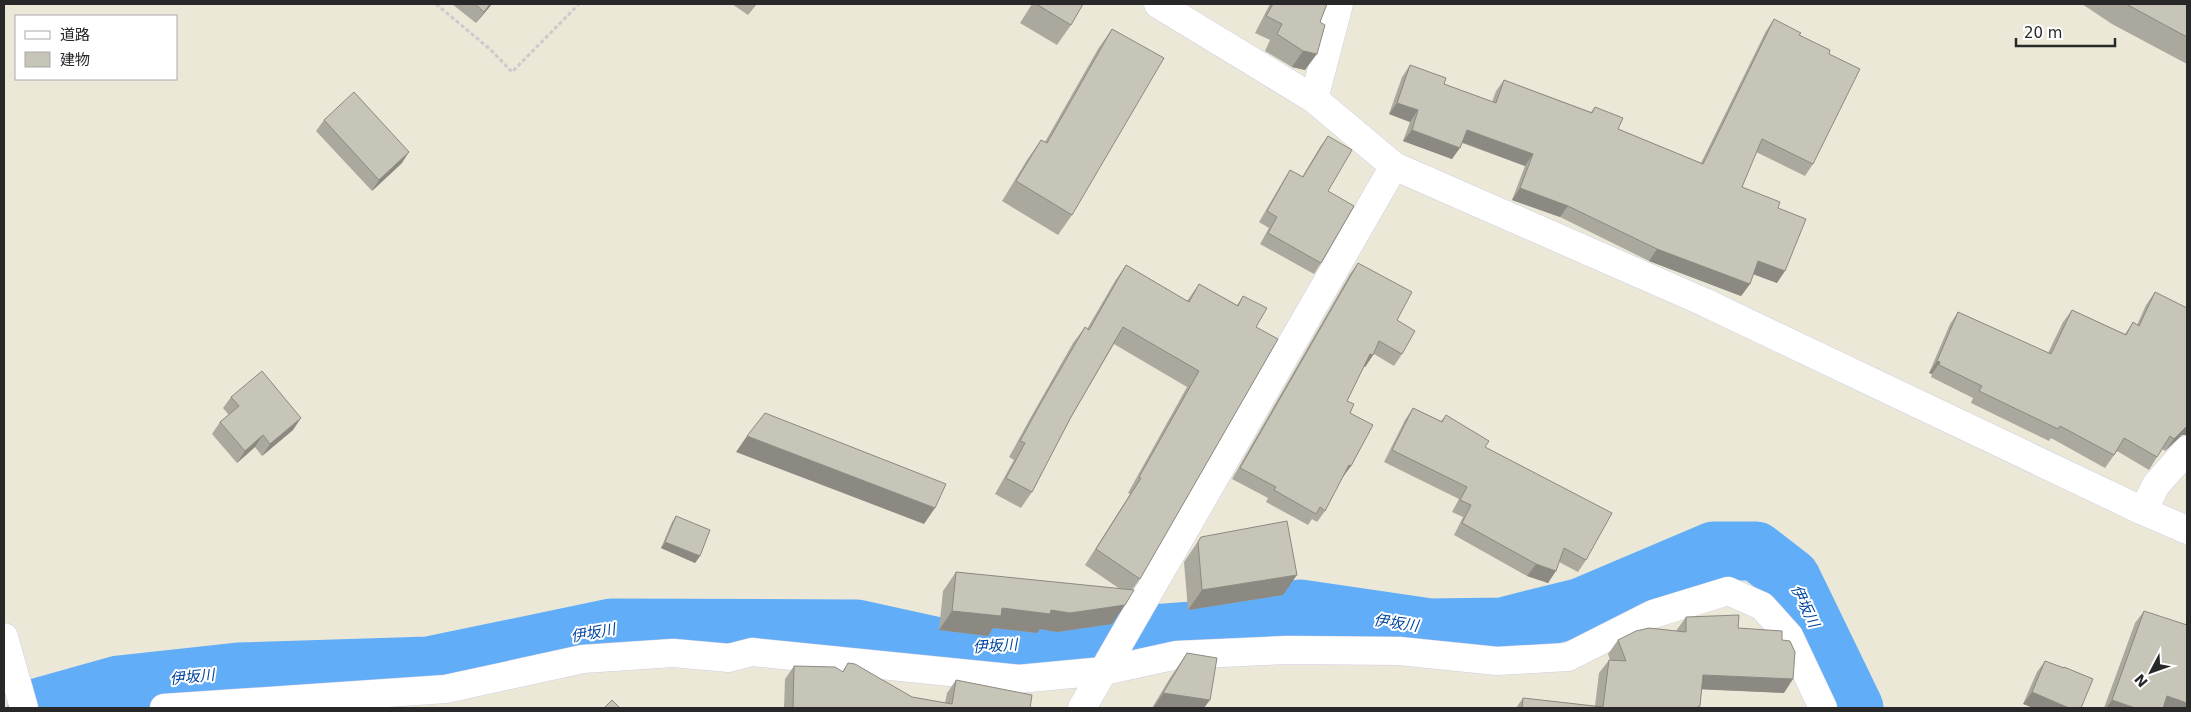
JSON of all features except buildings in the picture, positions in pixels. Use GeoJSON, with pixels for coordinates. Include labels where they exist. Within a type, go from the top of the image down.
{"type":"FeatureCollection","features":[{"type":"Feature","properties":{"kind":"street"},"geometry":{"type":"LineString","coordinates":[[1158,4],[1314,99],[1394,166],[1704,302],[2144,512],[2187,530]]}},
{"type":"Feature","properties":{"kind":"street"},"geometry":{"type":"LineString","coordinates":[[1314,99],[1339,4]]}},
{"type":"Feature","properties":{"kind":"street"},"geometry":{"type":"LineString","coordinates":[[1082,708],[1394,166]]}},
{"type":"Feature","properties":{"kind":"street"},"geometry":{"type":"LineString","coordinates":[[2144,512],[2156,485],[2187,450]]}},
{"type":"Feature","properties":{"kind":"street"},"geometry":{"type":"LineString","coordinates":[[164,708],[446,689],[583,659],[673,653],[729,658],[752,652],[1019,679],[1108,664],[1178,655],[1288,650],[1399,650],[1497,661],[1568,657],[1654,614],[1728,591],[1762,606],[1789,636],[1824,708]]}},
{"type":"Feature","properties":{"kind":"street"},"geometry":{"type":"LineString","coordinates":[[4,637],[17,698]]}},
{"type":"Feature","properties":{"kind":"path"},"geometry":{"type":"LineString","coordinates":[[436,4],[491,50],[512,72],[579,4]]}},
{"type":"Feature","properties":{"kind":"waterway","name":"伊坂川"},"geometry":{"type":"LineString","coordinates":[[37,708],[119,685],[238,672],[429,666],[612,628],[857,629],[948,649],[1206,630],[1300,609],[1430,628],[1502,627],[1582,607],[1714,551],[1756,551],[1791,578],[1854,708]]}}]}
